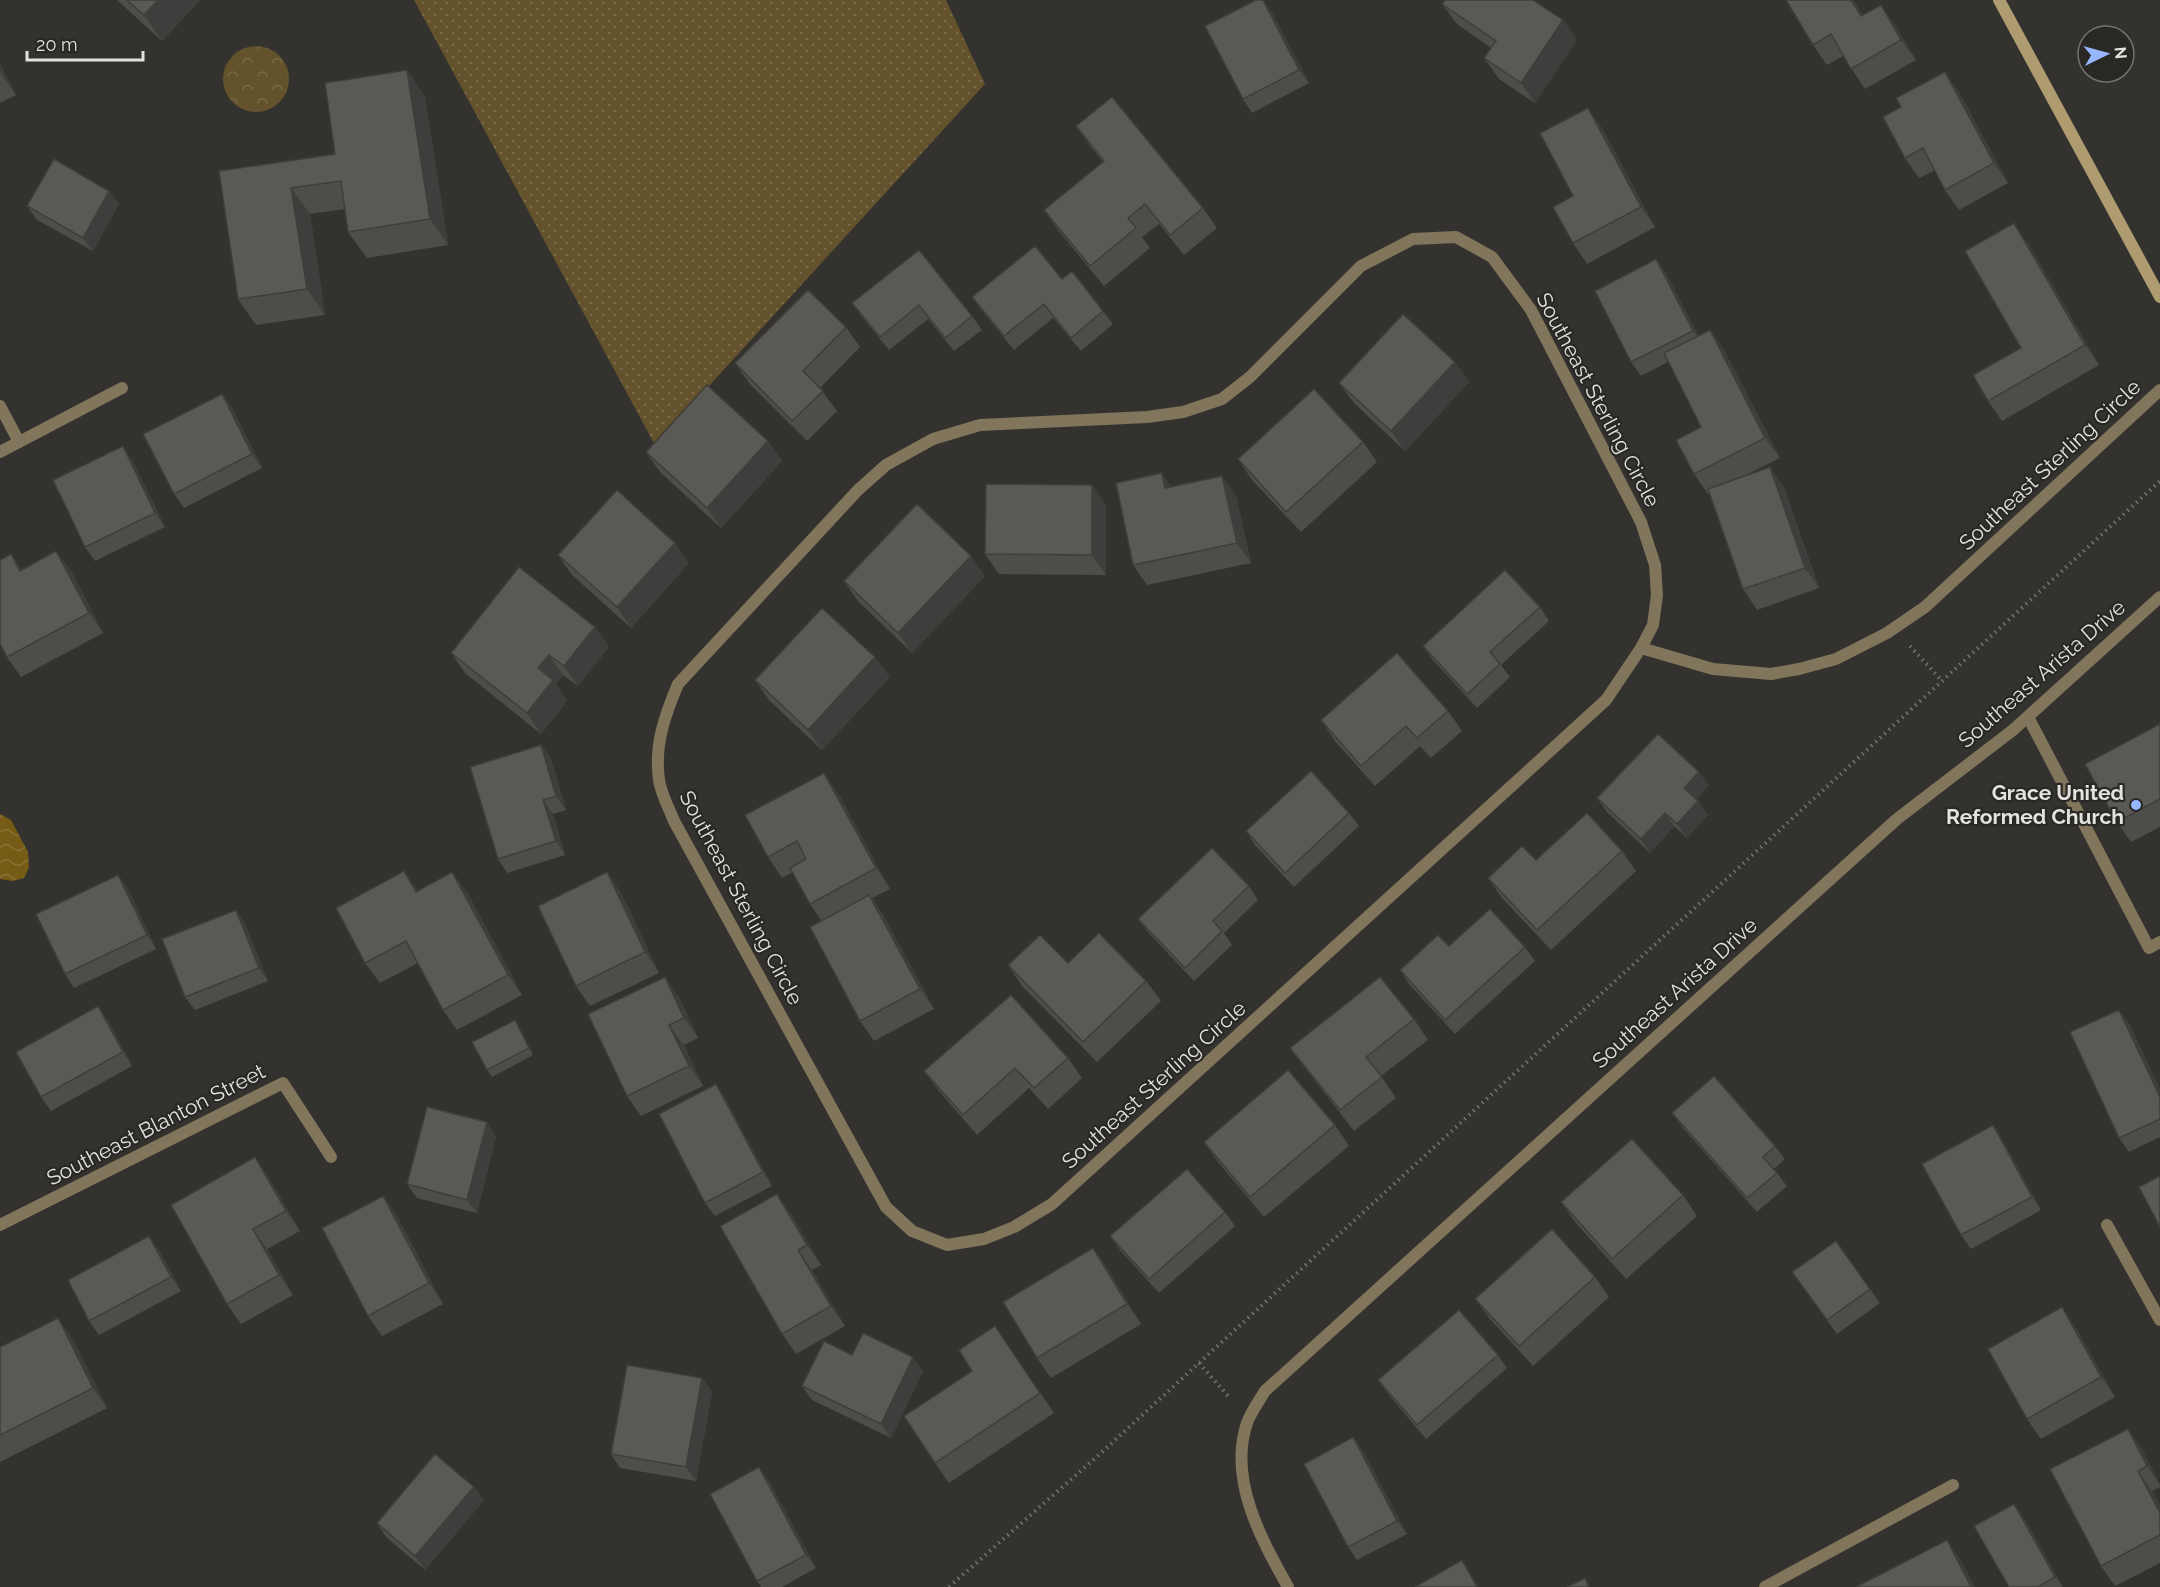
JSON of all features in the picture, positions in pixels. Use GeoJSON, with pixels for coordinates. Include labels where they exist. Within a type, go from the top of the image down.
{"type":"FeatureCollection","features":[{"type":"Feature","properties":{"kind":"street"},"geometry":{"type":"LineString","coordinates":[[1999,0],[2160,297]]}},
{"type":"Feature","properties":{"kind":"street","name":"Southeast Sterling Circle"},"geometry":{"type":"LineString","coordinates":[[1456,237],[1492,257],[1531,310],[1641,522],[1655,565],[1657,595],[1653,626],[1641,648],[1606,700],[1052,1204],[1014,1227],[984,1239],[947,1245],[912,1231],[886,1207],[674,821],[659,782],[658,748],[664,717],[678,684],[858,490],[886,465],[933,439],[980,425],[1147,417],[1183,412],[1222,399],[1250,377],[1361,266],[1413,238],[1456,237]]}},
{"type":"Feature","properties":{"kind":"street"},"geometry":{"type":"LineString","coordinates":[[0,452],[122,388]]}},
{"type":"Feature","properties":{"kind":"street","name":"Southeast Sterling Circle"},"geometry":{"type":"LineString","coordinates":[[1641,648],[1713,669],[1771,674],[1836,659],[1893,628],[1925,607],[2160,390]]}},
{"type":"Feature","properties":{"kind":"street"},"geometry":{"type":"LineString","coordinates":[[0,406],[20,442]]}},
{"type":"Feature","properties":{"kind":"street","name":"Southeast Arista Drive"},"geometry":{"type":"LineString","coordinates":[[1288,1587],[1265,1545],[1249,1503],[1241,1466],[1247,1422],[1265,1391],[1897,819],[2028,717],[2160,597]]}},
{"type":"Feature","properties":{"kind":"street"},"geometry":{"type":"LineString","coordinates":[[2028,717],[2149,948],[2160,942]]}},
{"type":"Feature","properties":{"kind":"street","name":"Southeast Blanton Street"},"geometry":{"type":"LineString","coordinates":[[0,1225],[283,1083],[331,1157]]}},
{"type":"Feature","properties":{"kind":"street"},"geometry":{"type":"LineString","coordinates":[[2107,1225],[2160,1320]]}},
{"type":"Feature","properties":{"kind":"street"},"geometry":{"type":"LineString","coordinates":[[1765,1587],[1953,1485]]}},
{"type":"Feature","properties":{"kind":"path"},"geometry":{"type":"LineString","coordinates":[[949,1587],[1102,1452],[2160,481]]}},
{"type":"Feature","properties":{"kind":"path"},"geometry":{"type":"LineString","coordinates":[[1893,628],[1942,681]]}},
{"type":"Feature","properties":{"kind":"path"},"geometry":{"type":"LineString","coordinates":[[1199,1363],[1233,1401],[1253,1409]]}},
{"type":"Feature","properties":{"kind":"green space"},"geometry":{"type":"Polygon","coordinates":[[[414,0],[946,0],[985,84],[655,445],[414,0]]]}},
{"type":"Feature","properties":{"kind":"green space"},"geometry":{"type":"Polygon","coordinates":[[[249,46],[263,46],[275,51],[284,60],[289,79],[287,92],[280,103],[263,112],[249,112],[237,107],[228,98],[223,86],[223,72],[228,60],[237,51],[249,46]]]}},
{"type":"Feature","properties":{"kind":"water"},"geometry":{"type":"Polygon","coordinates":[[[0,814],[11,820],[28,852],[29,867],[24,878],[12,881],[0,879],[0,814]]]}},
{"type":"Feature","properties":{"kind":"building"},"geometry":{"type":"Polygon","coordinates":[[[127,0],[158,0],[144,15],[127,0]]]}},
{"type":"Feature","properties":{"kind":"building"},"geometry":{"type":"Polygon","coordinates":[[[1256,0],[1263,0],[1299,70],[1243,99],[1205,26],[1256,0]]]}},
{"type":"Feature","properties":{"kind":"building"},"geometry":{"type":"Polygon","coordinates":[[[1445,0],[1533,0],[1563,20],[1521,83],[1484,58],[1496,41],[1442,4],[1445,0]]]}},
{"type":"Feature","properties":{"kind":"building"},"geometry":{"type":"Polygon","coordinates":[[[1786,0],[1851,0],[1861,16],[1881,5],[1901,40],[1851,69],[1831,34],[1813,45],[1786,0]]]}},
{"type":"Feature","properties":{"kind":"building"},"geometry":{"type":"Polygon","coordinates":[[[407,70],[430,219],[348,232],[341,181],[291,188],[307,289],[238,299],[219,171],[335,154],[325,83],[407,70]]]}},
{"type":"Feature","properties":{"kind":"building"},"geometry":{"type":"Polygon","coordinates":[[[1945,72],[1994,163],[1945,190],[1923,148],[1905,158],[1883,117],[1901,107],[1896,98],[1945,72]]]}},
{"type":"Feature","properties":{"kind":"building"},"geometry":{"type":"Polygon","coordinates":[[[1112,97],[1203,208],[1170,235],[1145,204],[1128,218],[1136,228],[1090,266],[1044,210],[1104,161],[1076,126],[1112,97]]]}},
{"type":"Feature","properties":{"kind":"building"},"geometry":{"type":"Polygon","coordinates":[[[1588,108],[1641,207],[1573,243],[1553,207],[1573,196],[1540,133],[1588,108]]]}},
{"type":"Feature","properties":{"kind":"building"},"geometry":{"type":"Polygon","coordinates":[[[54,159],[109,191],[83,238],[27,206],[54,159]]]}},
{"type":"Feature","properties":{"kind":"building"},"geometry":{"type":"Polygon","coordinates":[[[2014,223],[2085,345],[1988,401],[1973,375],[2021,348],[1965,251],[2014,223]]]}},
{"type":"Feature","properties":{"kind":"building"},"geometry":{"type":"Polygon","coordinates":[[[1035,246],[1062,279],[1072,271],[1103,311],[1071,338],[1044,304],[1004,336],[972,297],[1035,246]]]}},
{"type":"Feature","properties":{"kind":"building"},"geometry":{"type":"Polygon","coordinates":[[[919,250],[972,316],[945,338],[919,305],[880,337],[852,303],[919,250]]]}},
{"type":"Feature","properties":{"kind":"building"},"geometry":{"type":"Polygon","coordinates":[[[1656,259],[1693,331],[1631,362],[1595,291],[1656,259]]]}},
{"type":"Feature","properties":{"kind":"building"},"geometry":{"type":"Polygon","coordinates":[[[808,290],[846,327],[803,371],[823,391],[792,421],[735,363],[808,290]]]}},
{"type":"Feature","properties":{"kind":"building"},"geometry":{"type":"Polygon","coordinates":[[[1403,314],[1455,362],[1391,431],[1339,383],[1403,314]]]}},
{"type":"Feature","properties":{"kind":"building"},"geometry":{"type":"Polygon","coordinates":[[[1710,330],[1765,438],[1694,474],[1676,440],[1701,427],[1664,353],[1710,330]]]}},
{"type":"Feature","properties":{"kind":"building"},"geometry":{"type":"Polygon","coordinates":[[[707,385],[768,441],[707,508],[646,452],[707,385]]]}},
{"type":"Feature","properties":{"kind":"building"},"geometry":{"type":"Polygon","coordinates":[[[1314,389],[1363,442],[1286,512],[1238,459],[1314,389]]]}},
{"type":"Feature","properties":{"kind":"building"},"geometry":{"type":"Polygon","coordinates":[[[222,394],[252,454],[174,494],[143,434],[222,394]]]}},
{"type":"Feature","properties":{"kind":"building"},"geometry":{"type":"Polygon","coordinates":[[[123,446],[155,513],[85,547],[53,480],[123,446]]]}},
{"type":"Feature","properties":{"kind":"building"},"geometry":{"type":"Polygon","coordinates":[[[1770,467],[1805,568],[1743,589],[1708,489],[1770,467]]]}},
{"type":"Feature","properties":{"kind":"building"},"geometry":{"type":"Polygon","coordinates":[[[1162,473],[1165,488],[1222,476],[1237,543],[1133,565],[1116,483],[1162,473]]]}},
{"type":"Feature","properties":{"kind":"building"},"geometry":{"type":"Polygon","coordinates":[[[986,484],[1092,485],[1092,555],[985,554],[986,484]]]}},
{"type":"Feature","properties":{"kind":"building"},"geometry":{"type":"Polygon","coordinates":[[[617,490],[675,543],[617,607],[558,555],[617,490]]]}},
{"type":"Feature","properties":{"kind":"building"},"geometry":{"type":"Polygon","coordinates":[[[917,504],[971,556],[898,633],[844,581],[917,504]]]}},
{"type":"Feature","properties":{"kind":"building"},"geometry":{"type":"Polygon","coordinates":[[[56,551],[89,613],[7,657],[0,644],[0,560],[11,554],[20,571],[56,551]]]}},
{"type":"Feature","properties":{"kind":"building"},"geometry":{"type":"Polygon","coordinates":[[[519,567],[595,627],[564,666],[549,655],[538,668],[553,680],[527,713],[451,653],[519,567]]]}},
{"type":"Feature","properties":{"kind":"building"},"geometry":{"type":"Polygon","coordinates":[[[1505,570],[1540,607],[1490,652],[1500,664],[1467,694],[1423,646],[1505,570]]]}},
{"type":"Feature","properties":{"kind":"building"},"geometry":{"type":"Polygon","coordinates":[[[822,608],[875,657],[808,730],[755,680],[822,608]]]}},
{"type":"Feature","properties":{"kind":"building"},"geometry":{"type":"Polygon","coordinates":[[[1397,653],[1448,711],[1417,738],[1406,726],[1361,766],[1321,720],[1397,653]]]}},
{"type":"Feature","properties":{"kind":"building"},"geometry":{"type":"Polygon","coordinates":[[[2160,724],[2160,799],[2117,822],[2085,764],[2160,724]]]}},
{"type":"Feature","properties":{"kind":"building"},"geometry":{"type":"Polygon","coordinates":[[[1658,734],[1699,772],[1684,788],[1698,801],[1677,824],[1665,813],[1641,839],[1597,798],[1658,734]]]}},
{"type":"Feature","properties":{"kind":"building"},"geometry":{"type":"Polygon","coordinates":[[[541,745],[556,796],[543,800],[556,841],[498,859],[470,767],[541,745]]]}},
{"type":"Feature","properties":{"kind":"building"},"geometry":{"type":"Polygon","coordinates":[[[1311,771],[1349,813],[1285,873],[1246,831],[1311,771]]]}},
{"type":"Feature","properties":{"kind":"building"},"geometry":{"type":"Polygon","coordinates":[[[824,773],[876,868],[810,904],[790,868],[806,859],[797,841],[768,857],[745,815],[824,773]]]}},
{"type":"Feature","properties":{"kind":"building"},"geometry":{"type":"Polygon","coordinates":[[[1587,813],[1622,851],[1537,930],[1488,878],[1522,846],[1536,860],[1587,813]]]}},
{"type":"Feature","properties":{"kind":"building"},"geometry":{"type":"Polygon","coordinates":[[[1212,848],[1249,886],[1213,921],[1222,931],[1185,968],[1138,919],[1212,848]]]}},
{"type":"Feature","properties":{"kind":"building"},"geometry":{"type":"Polygon","coordinates":[[[404,871],[416,892],[452,872],[508,975],[443,1010],[406,941],[365,963],[336,908],[404,871]]]}},
{"type":"Feature","properties":{"kind":"building"},"geometry":{"type":"Polygon","coordinates":[[[607,872],[645,952],[576,986],[538,906],[607,872]]]}},
{"type":"Feature","properties":{"kind":"building"},"geometry":{"type":"Polygon","coordinates":[[[118,875],[147,935],[65,974],[36,914],[118,875]]]}},
{"type":"Feature","properties":{"kind":"building"},"geometry":{"type":"Polygon","coordinates":[[[869,895],[920,989],[860,1021],[810,927],[869,895]]]}},
{"type":"Feature","properties":{"kind":"building"},"geometry":{"type":"Polygon","coordinates":[[[1490,909],[1525,947],[1445,1020],[1400,970],[1438,935],[1449,946],[1490,909]]]}},
{"type":"Feature","properties":{"kind":"building"},"geometry":{"type":"Polygon","coordinates":[[[236,910],[259,968],[185,997],[162,939],[236,910]]]}},
{"type":"Feature","properties":{"kind":"building"},"geometry":{"type":"Polygon","coordinates":[[[1099,933],[1146,981],[1083,1042],[1008,965],[1040,935],[1068,963],[1099,933]]]}},
{"type":"Feature","properties":{"kind":"building"},"geometry":{"type":"Polygon","coordinates":[[[665,977],[684,1018],[669,1025],[689,1066],[627,1096],[588,1014],[665,977]]]}},
{"type":"Feature","properties":{"kind":"building"},"geometry":{"type":"Polygon","coordinates":[[[1380,977],[1414,1019],[1366,1057],[1382,1077],[1340,1110],[1290,1048],[1380,977]]]}},
{"type":"Feature","properties":{"kind":"building"},"geometry":{"type":"Polygon","coordinates":[[[1011,995],[1068,1058],[1034,1088],[1015,1068],[963,1115],[924,1071],[1011,995]]]}},
{"type":"Feature","properties":{"kind":"building"},"geometry":{"type":"Polygon","coordinates":[[[98,1006],[123,1052],[41,1097],[16,1052],[98,1006]]]}},
{"type":"Feature","properties":{"kind":"building"},"geometry":{"type":"Polygon","coordinates":[[[2119,1010],[2160,1097],[2160,1119],[2119,1138],[2070,1032],[2119,1010]]]}},
{"type":"Feature","properties":{"kind":"building"},"geometry":{"type":"Polygon","coordinates":[[[515,1020],[529,1048],[487,1070],[472,1042],[515,1020]]]}},
{"type":"Feature","properties":{"kind":"building"},"geometry":{"type":"Polygon","coordinates":[[[1288,1070],[1335,1125],[1250,1197],[1204,1142],[1288,1070]]]}},
{"type":"Feature","properties":{"kind":"building"},"geometry":{"type":"Polygon","coordinates":[[[1714,1076],[1775,1146],[1763,1157],[1777,1173],[1747,1198],[1672,1113],[1714,1076]]]}},
{"type":"Feature","properties":{"kind":"building"},"geometry":{"type":"Polygon","coordinates":[[[716,1084],[763,1172],[705,1203],[659,1114],[716,1084]]]}},
{"type":"Feature","properties":{"kind":"building"},"geometry":{"type":"Polygon","coordinates":[[[427,1107],[487,1122],[467,1200],[407,1184],[427,1107]]]}},
{"type":"Feature","properties":{"kind":"building"},"geometry":{"type":"Polygon","coordinates":[[[1993,1125],[2032,1197],[1961,1235],[1922,1164],[1993,1125]]]}},
{"type":"Feature","properties":{"kind":"building"},"geometry":{"type":"Polygon","coordinates":[[[1632,1139],[1683,1195],[1612,1259],[1561,1202],[1632,1139]]]}},
{"type":"Feature","properties":{"kind":"building"},"geometry":{"type":"Polygon","coordinates":[[[255,1157],[286,1211],[253,1229],[279,1275],[227,1304],[171,1205],[255,1157]]]}},
{"type":"Feature","properties":{"kind":"building"},"geometry":{"type":"Polygon","coordinates":[[[1187,1169],[1225,1212],[1149,1279],[1110,1236],[1187,1169]]]}},
{"type":"Feature","properties":{"kind":"building"},"geometry":{"type":"Polygon","coordinates":[[[2160,1176],[2160,1227],[2139,1187],[2160,1176]]]}},
{"type":"Feature","properties":{"kind":"building"},"geometry":{"type":"Polygon","coordinates":[[[777,1194],[807,1245],[798,1250],[831,1306],[782,1334],[720,1226],[777,1194]]]}},
{"type":"Feature","properties":{"kind":"building"},"geometry":{"type":"Polygon","coordinates":[[[383,1196],[429,1283],[368,1316],[322,1228],[383,1196]]]}},
{"type":"Feature","properties":{"kind":"building"},"geometry":{"type":"Polygon","coordinates":[[[1552,1229],[1595,1277],[1519,1346],[1475,1299],[1552,1229]]]}},
{"type":"Feature","properties":{"kind":"building"},"geometry":{"type":"Polygon","coordinates":[[[149,1236],[171,1277],[89,1321],[68,1280],[149,1236]]]}},
{"type":"Feature","properties":{"kind":"building"},"geometry":{"type":"Polygon","coordinates":[[[1836,1241],[1870,1289],[1827,1320],[1792,1272],[1836,1241]]]}},
{"type":"Feature","properties":{"kind":"building"},"geometry":{"type":"Polygon","coordinates":[[[1093,1248],[1127,1304],[1037,1358],[1003,1302],[1093,1248]]]}},
{"type":"Feature","properties":{"kind":"building"},"geometry":{"type":"Polygon","coordinates":[[[2062,1307],[2101,1377],[2027,1419],[1988,1349],[2062,1307]]]}},
{"type":"Feature","properties":{"kind":"building"},"geometry":{"type":"Polygon","coordinates":[[[1459,1310],[1498,1355],[1417,1425],[1378,1380],[1459,1310]]]}},
{"type":"Feature","properties":{"kind":"building"},"geometry":{"type":"Polygon","coordinates":[[[58,1318],[93,1388],[0,1435],[0,1347],[58,1318]]]}},
{"type":"Feature","properties":{"kind":"building"},"geometry":{"type":"Polygon","coordinates":[[[995,1326],[1040,1393],[935,1463],[904,1416],[972,1371],[959,1350],[995,1326]]]}},
{"type":"Feature","properties":{"kind":"building"},"geometry":{"type":"Polygon","coordinates":[[[863,1333],[913,1357],[881,1424],[802,1386],[824,1341],[852,1355],[863,1333]]]}},
{"type":"Feature","properties":{"kind":"building"},"geometry":{"type":"Polygon","coordinates":[[[627,1365],[702,1378],[686,1467],[611,1454],[627,1365]]]}},
{"type":"Feature","properties":{"kind":"building"},"geometry":{"type":"Polygon","coordinates":[[[2128,1429],[2147,1466],[2138,1471],[2160,1513],[2160,1535],[2101,1566],[2050,1469],[2128,1429]]]}},
{"type":"Feature","properties":{"kind":"building"},"geometry":{"type":"Polygon","coordinates":[[[1353,1437],[1397,1521],[1348,1547],[1304,1464],[1353,1437]]]}},
{"type":"Feature","properties":{"kind":"building"},"geometry":{"type":"Polygon","coordinates":[[[435,1454],[474,1487],[415,1556],[377,1523],[435,1454]]]}},
{"type":"Feature","properties":{"kind":"building"},"geometry":{"type":"Polygon","coordinates":[[[759,1467],[806,1555],[757,1581],[710,1494],[759,1467]]]}},
{"type":"Feature","properties":{"kind":"building"},"geometry":{"type":"Polygon","coordinates":[[[2014,1504],[2055,1577],[2038,1587],[2009,1587],[1974,1526],[2014,1504]]]}},
{"type":"Feature","properties":{"kind":"building"},"geometry":{"type":"Polygon","coordinates":[[[1947,1540],[1971,1587],[1856,1587],[1947,1540]]]}},
{"type":"Feature","properties":{"kind":"building"},"geometry":{"type":"Polygon","coordinates":[[[1462,1560],[1477,1587],[1415,1587],[1462,1560]]]}},
{"type":"Feature","properties":{"kind":"building"},"geometry":{"type":"Polygon","coordinates":[[[1585,1578],[1589,1587],[1567,1587],[1585,1578]]]}},
{"type":"Feature","properties":{"kind":"place","name":"Grace United Reformed Church"},"geometry":{"type":"Point","coordinates":[2136,805]}}]}
